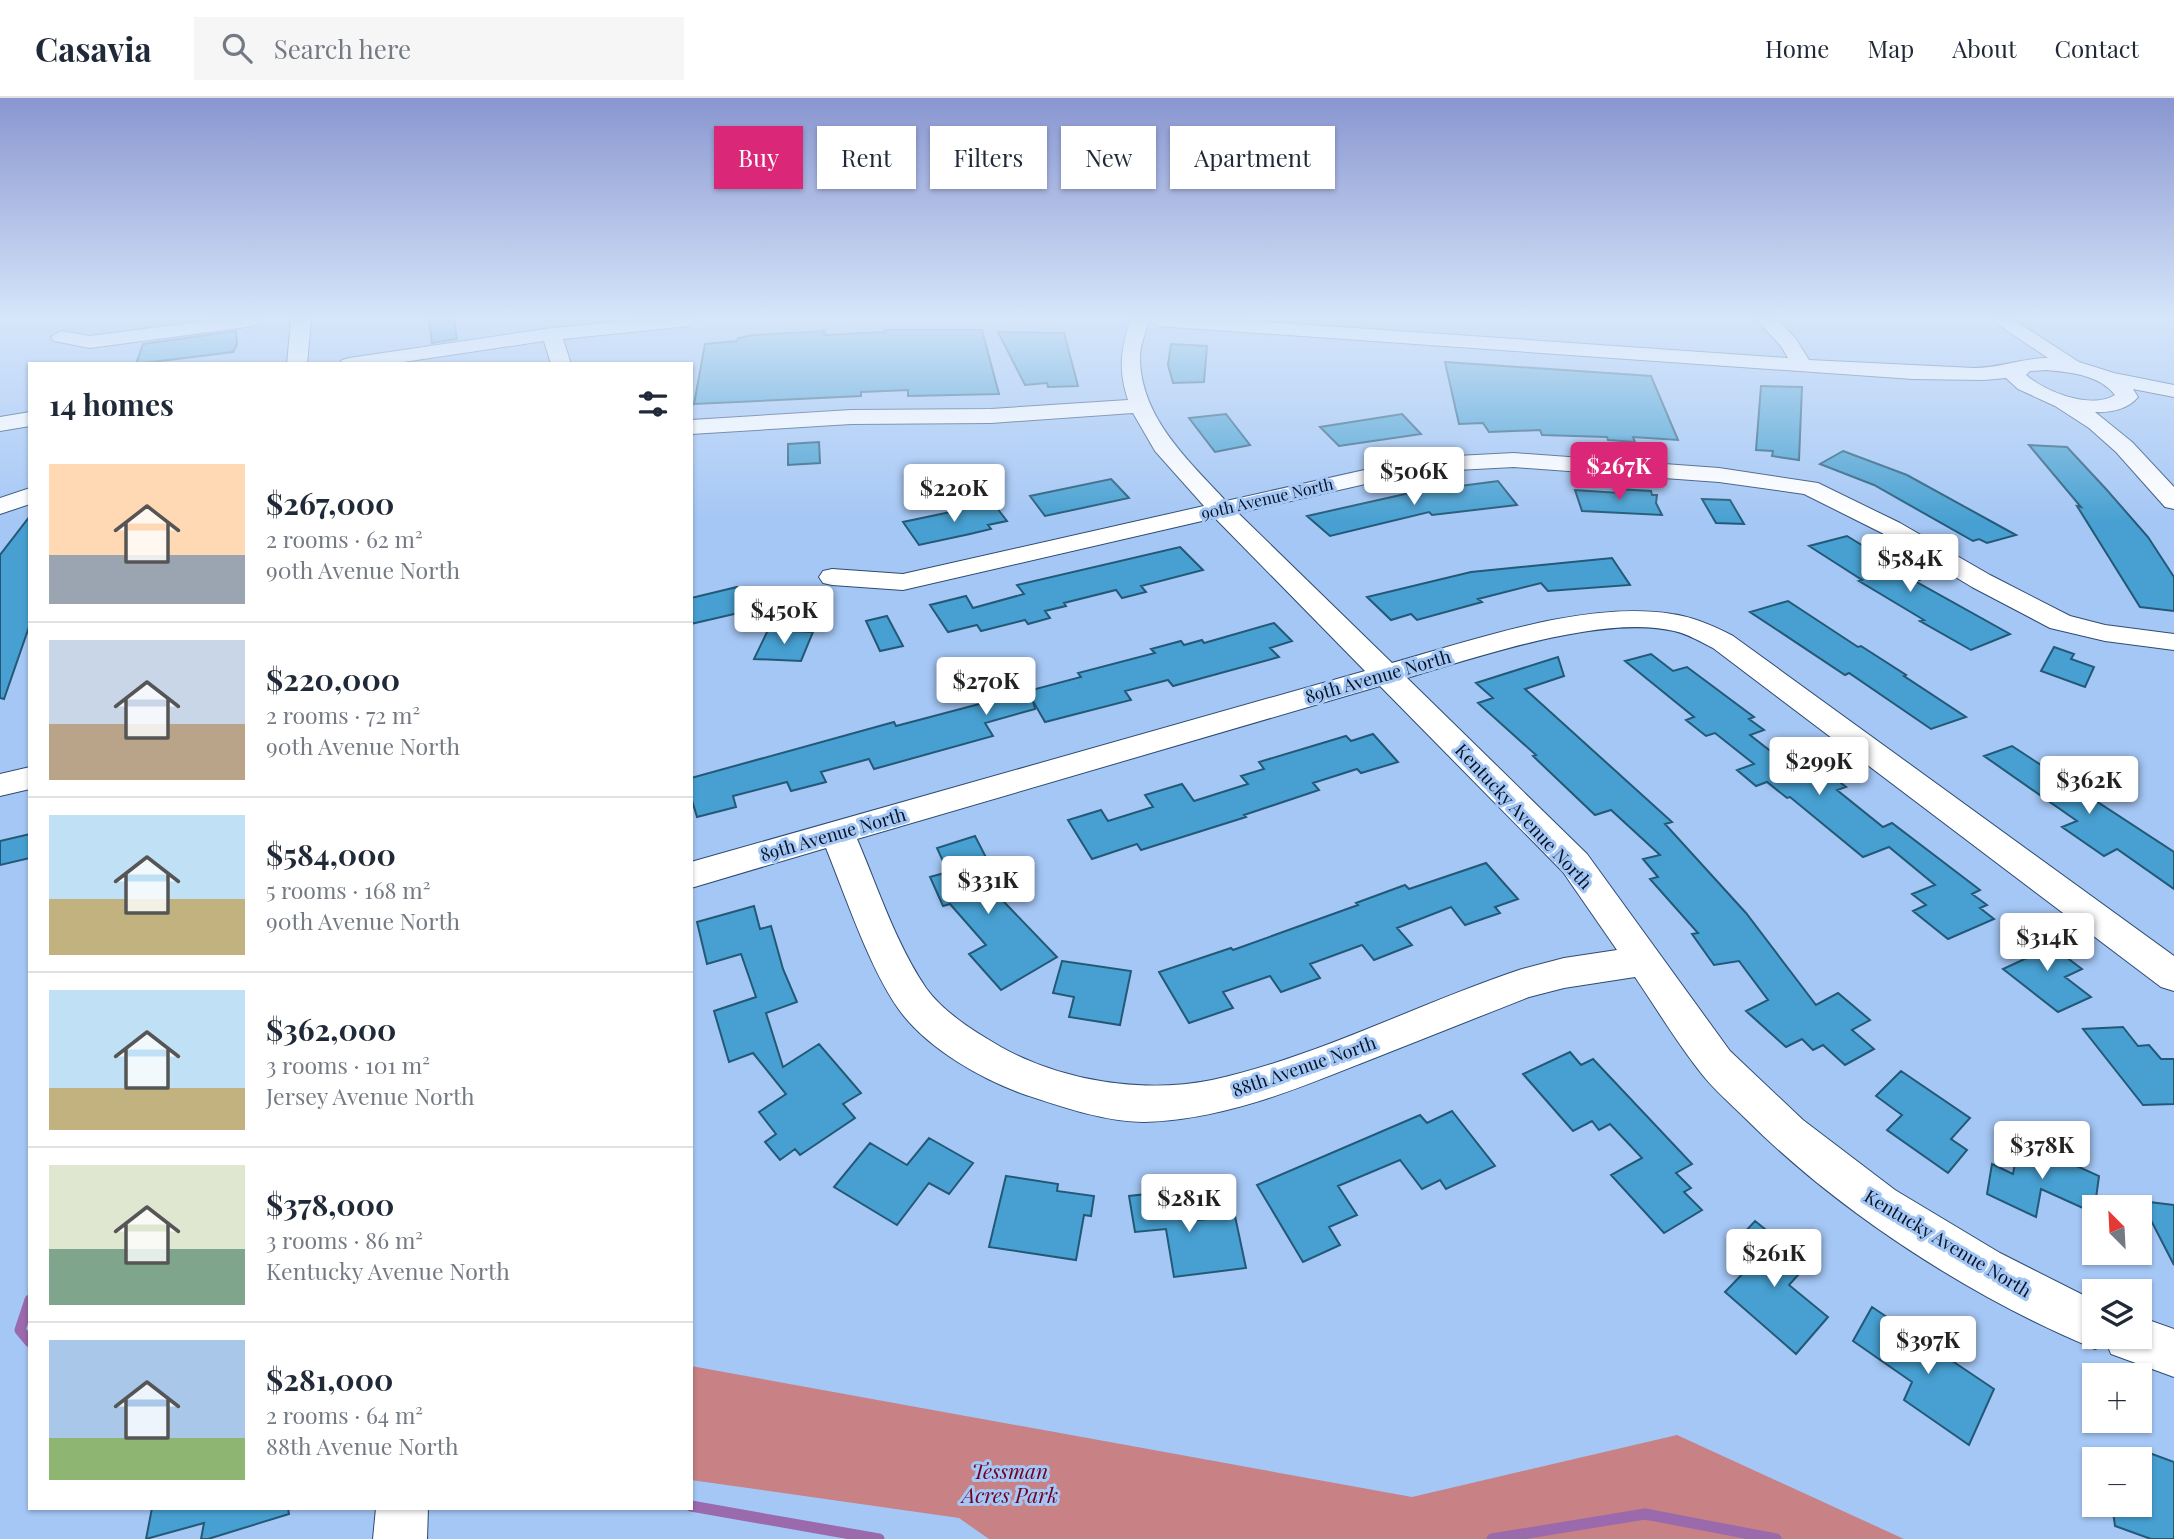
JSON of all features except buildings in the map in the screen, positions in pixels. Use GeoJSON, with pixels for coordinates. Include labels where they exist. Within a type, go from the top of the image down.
{"type":"FeatureCollection","features":[{"type":"Feature","properties":{"kind":"street","name":"Kentucky Avenue North"},"geometry":{"type":"LineString","coordinates":[[1134,387],[1141,406],[1163,446],[1220,509],[1575,863],[1716,1063],[1788,1133],[1891,1211],[1984,1269],[2057,1309],[2082,1320]]}},
{"type":"Feature","properties":{"kind":"street"},"geometry":{"type":"LineString","coordinates":[[1997,387],[2095,406],[2151,392],[2174,392]]}},
{"type":"Feature","properties":{"kind":"street"},"geometry":{"type":"LineString","coordinates":[[2027,387],[2086,415],[2126,447],[2174,502]]}},
{"type":"Feature","properties":{"kind":"street"},"geometry":{"type":"LineString","coordinates":[[2119,387],[2122,401]]}},
{"type":"Feature","properties":{"kind":"street"},"geometry":{"type":"LineString","coordinates":[[2152,387],[2174,392]]}},
{"type":"Feature","properties":{"kind":"street"},"geometry":{"type":"LineString","coordinates":[[2122,401],[2109,411],[2110,419],[2126,447]]}},
{"type":"Feature","properties":{"kind":"street"},"geometry":{"type":"LineString","coordinates":[[693,427],[851,417],[990,416],[1141,406]]}},
{"type":"Feature","properties":{"kind":"street"},"geometry":{"type":"LineString","coordinates":[[0,412],[28,408]]}},
{"type":"Feature","properties":{"kind":"street"},"geometry":{"type":"LineString","coordinates":[[0,424],[28,419]]}},
{"type":"Feature","properties":{"kind":"street","name":"90th Avenue North"},"geometry":{"type":"LineString","coordinates":[[832,577],[903,582],[1418,465],[1464,461],[1566,462],[1811,488],[2060,622],[2105,633],[2174,642]]}},
{"type":"Feature","properties":{"kind":"street"},"geometry":{"type":"LineString","coordinates":[[0,507],[28,496]]}},
{"type":"Feature","properties":{"kind":"street","name":"89th Avenue North"},"geometry":{"type":"LineString","coordinates":[[693,874],[1530,634],[1645,620],[1672,622],[1699,630],[1723,642],[2174,976]]}},
{"type":"Feature","properties":{"kind":"street"},"geometry":{"type":"LineString","coordinates":[[0,785],[28,778]]}},
{"type":"Feature","properties":{"kind":"street","name":"88th Avenue North"},"geometry":{"type":"LineString","coordinates":[[837,833],[890,958],[914,1001],[957,1041],[1010,1072],[1073,1093],[1142,1104],[1210,1098],[1275,1080],[1522,984],[1564,973],[1643,961]]}},
{"type":"Feature","properties":{"kind":"street"},"geometry":{"type":"LineString","coordinates":[[2152,1345],[2174,1353]]}},
{"type":"Feature","properties":{"kind":"street"},"geometry":{"type":"LineString","coordinates":[[400,1539],[402,1510]]}},
{"type":"Feature","properties":{"kind":"green space","name":"Tessman Acres Park"},"geometry":{"type":"Polygon","coordinates":[[[693,1366],[1412,1497],[1677,1435],[1904,1539],[989,1539],[959,1518],[693,1480],[693,1366]]]}},
{"type":"Feature","properties":{"kind":"waterway"},"geometry":{"type":"LineString","coordinates":[[28,1306],[20,1330],[28,1340]]}},
{"type":"Feature","properties":{"kind":"waterway"},"geometry":{"type":"LineString","coordinates":[[693,1506],[879,1539]]}},
{"type":"Feature","properties":{"kind":"waterway"},"geometry":{"type":"LineString","coordinates":[[1492,1539],[1645,1514],[1776,1539]]}}]}
